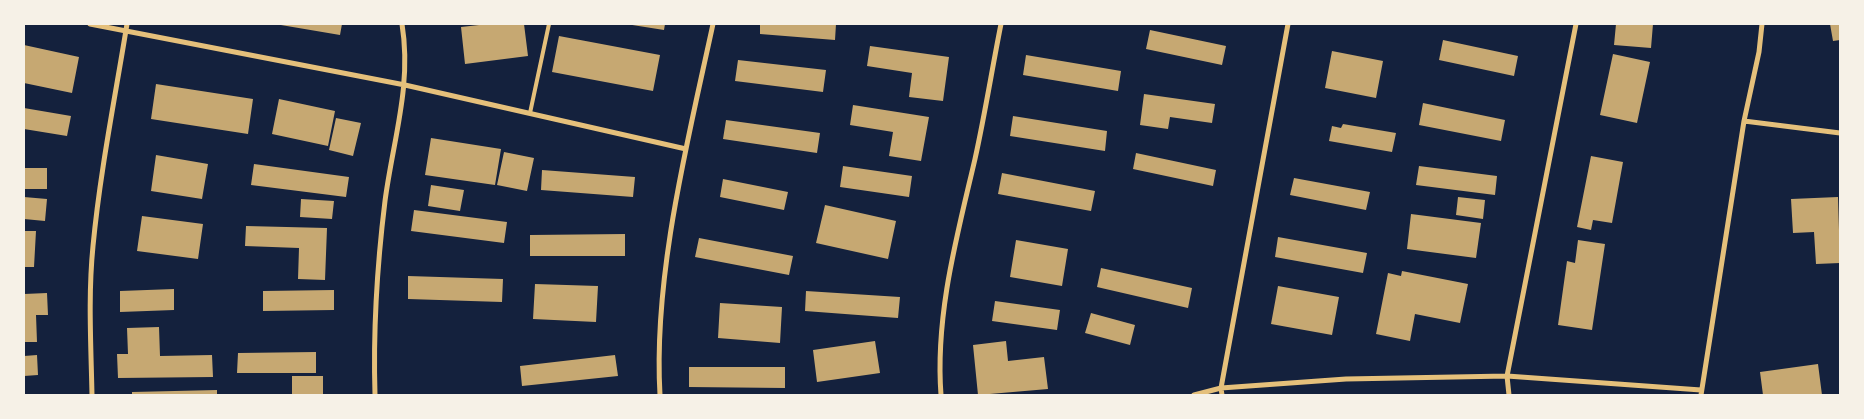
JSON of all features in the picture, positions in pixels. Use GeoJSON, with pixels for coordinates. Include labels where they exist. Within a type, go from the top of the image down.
{"type":"FeatureCollection","features":[{"type":"Feature","properties":{"kind":"street"},"geometry":{"type":"LineString","coordinates":[[90,24],[127,27],[406,85],[686,149]]}},
{"type":"Feature","properties":{"kind":"street"},"geometry":{"type":"LineString","coordinates":[[375,395],[377,281],[385,200],[406,85],[402,24]]}},
{"type":"Feature","properties":{"kind":"street"},"geometry":{"type":"LineString","coordinates":[[660,395],[661,324],[666,266],[686,149],[713,24]]}},
{"type":"Feature","properties":{"kind":"street"},"geometry":{"type":"LineString","coordinates":[[941,395],[938,363],[945,300],[1001,24]]}},
{"type":"Feature","properties":{"kind":"street"},"geometry":{"type":"LineString","coordinates":[[1222,395],[1221,388],[1288,24]]}},
{"type":"Feature","properties":{"kind":"street"},"geometry":{"type":"LineString","coordinates":[[1509,395],[1508,376],[1576,24]]}},
{"type":"Feature","properties":{"kind":"street"},"geometry":{"type":"LineString","coordinates":[[1194,395],[1221,388],[1346,379],[1508,376],[1701,393],[1744,121],[1759,52],[1762,24]]}},
{"type":"Feature","properties":{"kind":"street"},"geometry":{"type":"LineString","coordinates":[[92,395],[90,302],[93,247],[108,133],[127,27]]}},
{"type":"Feature","properties":{"kind":"street"},"geometry":{"type":"LineString","coordinates":[[1744,121],[1840,133]]}},
{"type":"Feature","properties":{"kind":"lane"},"geometry":{"type":"LineString","coordinates":[[530,113],[549,24]]}},
{"type":"Feature","properties":{"kind":"building"},"geometry":{"type":"Polygon","coordinates":[[[275,24],[342,24],[340,35],[275,24]]]}},
{"type":"Feature","properties":{"kind":"building"},"geometry":{"type":"Polygon","coordinates":[[[488,24],[524,24],[528,56],[465,64],[461,27],[488,24]]]}},
{"type":"Feature","properties":{"kind":"building"},"geometry":{"type":"Polygon","coordinates":[[[626,24],[665,24],[664,30],[626,24]]]}},
{"type":"Feature","properties":{"kind":"building"},"geometry":{"type":"Polygon","coordinates":[[[760,24],[836,24],[835,40],[760,34],[760,24]]]}},
{"type":"Feature","properties":{"kind":"building"},"geometry":{"type":"Polygon","coordinates":[[[1616,24],[1653,24],[1651,48],[1614,45],[1616,24]]]}},
{"type":"Feature","properties":{"kind":"building"},"geometry":{"type":"Polygon","coordinates":[[[1830,24],[1840,24],[1840,40],[1833,41],[1830,24]]]}},
{"type":"Feature","properties":{"kind":"building"},"geometry":{"type":"Polygon","coordinates":[[[1150,30],[1226,46],[1222,65],[1146,49],[1150,30]]]}},
{"type":"Feature","properties":{"kind":"building"},"geometry":{"type":"Polygon","coordinates":[[[559,36],[660,55],[653,91],[552,72],[559,36]]]}},
{"type":"Feature","properties":{"kind":"building"},"geometry":{"type":"Polygon","coordinates":[[[1443,40],[1518,56],[1514,76],[1439,60],[1443,40]]]}},
{"type":"Feature","properties":{"kind":"building"},"geometry":{"type":"Polygon","coordinates":[[[24,45],[79,57],[72,93],[24,83],[24,45]]]}},
{"type":"Feature","properties":{"kind":"building"},"geometry":{"type":"Polygon","coordinates":[[[870,46],[949,57],[943,101],[909,97],[912,73],[867,66],[870,46]]]}},
{"type":"Feature","properties":{"kind":"building"},"geometry":{"type":"Polygon","coordinates":[[[1332,51],[1383,61],[1376,98],[1325,88],[1332,51]]]}},
{"type":"Feature","properties":{"kind":"building"},"geometry":{"type":"Polygon","coordinates":[[[1613,54],[1650,62],[1637,123],[1600,115],[1613,54]]]}},
{"type":"Feature","properties":{"kind":"building"},"geometry":{"type":"Polygon","coordinates":[[[1026,55],[1121,71],[1118,91],[1023,75],[1026,55]]]}},
{"type":"Feature","properties":{"kind":"building"},"geometry":{"type":"Polygon","coordinates":[[[738,60],[826,70],[823,92],[735,81],[738,60]]]}},
{"type":"Feature","properties":{"kind":"building"},"geometry":{"type":"Polygon","coordinates":[[[156,84],[253,99],[248,134],[151,119],[156,84]]]}},
{"type":"Feature","properties":{"kind":"building"},"geometry":{"type":"Polygon","coordinates":[[[1144,94],[1215,104],[1212,123],[1170,117],[1168,129],[1140,125],[1144,94]]]}},
{"type":"Feature","properties":{"kind":"building"},"geometry":{"type":"Polygon","coordinates":[[[279,99],[335,111],[328,146],[272,134],[279,99]]]}},
{"type":"Feature","properties":{"kind":"building"},"geometry":{"type":"Polygon","coordinates":[[[1423,103],[1505,120],[1501,141],[1419,125],[1423,103]]]}},
{"type":"Feature","properties":{"kind":"building"},"geometry":{"type":"Polygon","coordinates":[[[853,105],[929,117],[921,161],[889,156],[893,132],[850,125],[853,105]]]}},
{"type":"Feature","properties":{"kind":"building"},"geometry":{"type":"Polygon","coordinates":[[[24,108],[71,116],[67,136],[24,129],[24,108]]]}},
{"type":"Feature","properties":{"kind":"building"},"geometry":{"type":"Polygon","coordinates":[[[1013,116],[1107,131],[1105,151],[1010,136],[1013,116]]]}},
{"type":"Feature","properties":{"kind":"building"},"geometry":{"type":"Polygon","coordinates":[[[336,118],[361,123],[353,156],[329,150],[336,118]]]}},
{"type":"Feature","properties":{"kind":"building"},"geometry":{"type":"Polygon","coordinates":[[[726,120],[820,133],[817,153],[723,139],[726,120]]]}},
{"type":"Feature","properties":{"kind":"building"},"geometry":{"type":"Polygon","coordinates":[[[1343,124],[1396,133],[1392,152],[1329,141],[1332,126],[1341,128],[1343,124]]]}},
{"type":"Feature","properties":{"kind":"building"},"geometry":{"type":"Polygon","coordinates":[[[431,138],[501,149],[495,185],[425,175],[431,138]]]}},
{"type":"Feature","properties":{"kind":"building"},"geometry":{"type":"Polygon","coordinates":[[[504,152],[534,158],[527,191],[497,185],[504,152]]]}},
{"type":"Feature","properties":{"kind":"building"},"geometry":{"type":"Polygon","coordinates":[[[1136,153],[1216,170],[1213,186],[1133,169],[1136,153]]]}},
{"type":"Feature","properties":{"kind":"building"},"geometry":{"type":"Polygon","coordinates":[[[156,155],[208,164],[202,199],[151,191],[156,155]]]}},
{"type":"Feature","properties":{"kind":"building"},"geometry":{"type":"Polygon","coordinates":[[[1591,156],[1623,162],[1612,223],[1593,220],[1591,230],[1577,227],[1591,156]]]}},
{"type":"Feature","properties":{"kind":"building"},"geometry":{"type":"Polygon","coordinates":[[[254,164],[349,177],[346,197],[251,185],[254,164]]]}},
{"type":"Feature","properties":{"kind":"building"},"geometry":{"type":"Polygon","coordinates":[[[843,166],[912,176],[909,197],[840,187],[843,166]]]}},
{"type":"Feature","properties":{"kind":"building"},"geometry":{"type":"Polygon","coordinates":[[[1419,166],[1497,176],[1495,195],[1416,185],[1419,166]]]}},
{"type":"Feature","properties":{"kind":"building"},"geometry":{"type":"Polygon","coordinates":[[[24,168],[47,168],[47,189],[24,189],[24,168]]]}},
{"type":"Feature","properties":{"kind":"building"},"geometry":{"type":"Polygon","coordinates":[[[542,170],[635,177],[633,197],[541,190],[542,170]]]}},
{"type":"Feature","properties":{"kind":"building"},"geometry":{"type":"Polygon","coordinates":[[[1002,173],[1095,191],[1091,211],[998,194],[1002,173]]]}},
{"type":"Feature","properties":{"kind":"building"},"geometry":{"type":"Polygon","coordinates":[[[1294,178],[1370,192],[1366,210],[1290,195],[1294,178]]]}},
{"type":"Feature","properties":{"kind":"building"},"geometry":{"type":"Polygon","coordinates":[[[723,179],[788,192],[784,210],[720,197],[723,179]]]}},
{"type":"Feature","properties":{"kind":"building"},"geometry":{"type":"Polygon","coordinates":[[[431,185],[464,190],[460,211],[428,206],[431,185]]]}},
{"type":"Feature","properties":{"kind":"building"},"geometry":{"type":"Polygon","coordinates":[[[24,197],[47,199],[45,221],[24,219],[24,197]]]}},
{"type":"Feature","properties":{"kind":"building"},"geometry":{"type":"Polygon","coordinates":[[[1458,197],[1485,200],[1483,219],[1456,215],[1458,197]]]}},
{"type":"Feature","properties":{"kind":"building"},"geometry":{"type":"Polygon","coordinates":[[[1838,197],[1840,263],[1816,264],[1814,232],[1793,233],[1791,199],[1838,197]]]}},
{"type":"Feature","properties":{"kind":"building"},"geometry":{"type":"Polygon","coordinates":[[[301,199],[334,201],[332,219],[300,217],[301,199]]]}},
{"type":"Feature","properties":{"kind":"building"},"geometry":{"type":"Polygon","coordinates":[[[825,205],[896,221],[888,259],[816,243],[825,205]]]}},
{"type":"Feature","properties":{"kind":"building"},"geometry":{"type":"Polygon","coordinates":[[[414,210],[507,222],[504,243],[411,231],[414,210]]]}},
{"type":"Feature","properties":{"kind":"building"},"geometry":{"type":"Polygon","coordinates":[[[1411,214],[1481,223],[1476,258],[1407,249],[1411,214]]]}},
{"type":"Feature","properties":{"kind":"building"},"geometry":{"type":"Polygon","coordinates":[[[142,216],[203,224],[198,259],[137,251],[142,216]]]}},
{"type":"Feature","properties":{"kind":"building"},"geometry":{"type":"Polygon","coordinates":[[[246,226],[327,228],[325,280],[298,279],[299,248],[245,246],[246,226]]]}},
{"type":"Feature","properties":{"kind":"building"},"geometry":{"type":"Polygon","coordinates":[[[24,231],[36,231],[34,267],[24,267],[24,231]]]}},
{"type":"Feature","properties":{"kind":"building"},"geometry":{"type":"Polygon","coordinates":[[[625,234],[625,256],[530,256],[530,235],[625,234]]]}},
{"type":"Feature","properties":{"kind":"building"},"geometry":{"type":"Polygon","coordinates":[[[1278,237],[1367,253],[1363,273],[1275,257],[1278,237]]]}},
{"type":"Feature","properties":{"kind":"building"},"geometry":{"type":"Polygon","coordinates":[[[699,238],[793,256],[789,275],[695,257],[699,238]]]}},
{"type":"Feature","properties":{"kind":"building"},"geometry":{"type":"Polygon","coordinates":[[[1016,240],[1068,249],[1062,286],[1010,277],[1016,240]]]}},
{"type":"Feature","properties":{"kind":"building"},"geometry":{"type":"Polygon","coordinates":[[[1578,240],[1605,244],[1592,330],[1558,325],[1567,261],[1575,263],[1578,240]]]}},
{"type":"Feature","properties":{"kind":"building"},"geometry":{"type":"Polygon","coordinates":[[[1101,268],[1192,288],[1188,308],[1097,287],[1101,268]]]}},
{"type":"Feature","properties":{"kind":"building"},"geometry":{"type":"Polygon","coordinates":[[[1402,271],[1468,284],[1460,323],[1415,314],[1410,341],[1376,334],[1388,273],[1401,276],[1402,271]]]}},
{"type":"Feature","properties":{"kind":"building"},"geometry":{"type":"Polygon","coordinates":[[[408,276],[503,279],[502,302],[408,299],[408,276]]]}},
{"type":"Feature","properties":{"kind":"building"},"geometry":{"type":"Polygon","coordinates":[[[535,284],[598,286],[596,322],[533,319],[535,284]]]}},
{"type":"Feature","properties":{"kind":"building"},"geometry":{"type":"Polygon","coordinates":[[[1278,286],[1339,297],[1332,335],[1271,324],[1278,286]]]}},
{"type":"Feature","properties":{"kind":"building"},"geometry":{"type":"Polygon","coordinates":[[[174,289],[174,310],[120,312],[120,291],[174,289]]]}},
{"type":"Feature","properties":{"kind":"building"},"geometry":{"type":"Polygon","coordinates":[[[334,290],[334,310],[263,311],[263,291],[334,290]]]}},
{"type":"Feature","properties":{"kind":"building"},"geometry":{"type":"Polygon","coordinates":[[[806,291],[900,297],[898,318],[805,311],[806,291]]]}},
{"type":"Feature","properties":{"kind":"building"},"geometry":{"type":"Polygon","coordinates":[[[47,293],[48,315],[36,315],[37,342],[24,342],[24,294],[47,293]]]}},
{"type":"Feature","properties":{"kind":"building"},"geometry":{"type":"Polygon","coordinates":[[[995,301],[1060,310],[1057,330],[992,321],[995,301]]]}},
{"type":"Feature","properties":{"kind":"building"},"geometry":{"type":"Polygon","coordinates":[[[720,303],[782,307],[780,343],[718,338],[720,303]]]}},
{"type":"Feature","properties":{"kind":"building"},"geometry":{"type":"Polygon","coordinates":[[[1091,313],[1135,325],[1130,345],[1085,333],[1091,313]]]}},
{"type":"Feature","properties":{"kind":"building"},"geometry":{"type":"Polygon","coordinates":[[[159,327],[160,356],[212,355],[213,377],[118,378],[117,354],[128,354],[127,328],[159,327]]]}},
{"type":"Feature","properties":{"kind":"building"},"geometry":{"type":"Polygon","coordinates":[[[875,341],[880,373],[817,382],[813,350],[875,341]]]}},
{"type":"Feature","properties":{"kind":"building"},"geometry":{"type":"Polygon","coordinates":[[[1006,341],[1008,361],[1044,357],[1048,389],[978,395],[973,345],[1006,341]]]}},
{"type":"Feature","properties":{"kind":"building"},"geometry":{"type":"Polygon","coordinates":[[[316,352],[316,373],[237,373],[238,353],[316,352]]]}},
{"type":"Feature","properties":{"kind":"building"},"geometry":{"type":"Polygon","coordinates":[[[37,355],[38,375],[24,376],[24,356],[37,355]]]}},
{"type":"Feature","properties":{"kind":"building"},"geometry":{"type":"Polygon","coordinates":[[[615,355],[618,376],[522,386],[520,366],[615,355]]]}},
{"type":"Feature","properties":{"kind":"building"},"geometry":{"type":"Polygon","coordinates":[[[1818,364],[1822,395],[1763,395],[1760,372],[1818,364]]]}},
{"type":"Feature","properties":{"kind":"building"},"geometry":{"type":"Polygon","coordinates":[[[689,367],[785,367],[785,388],[689,387],[689,367]]]}},
{"type":"Feature","properties":{"kind":"building"},"geometry":{"type":"Polygon","coordinates":[[[292,376],[323,376],[323,395],[292,395],[292,376]]]}},
{"type":"Feature","properties":{"kind":"building"},"geometry":{"type":"Polygon","coordinates":[[[217,390],[217,395],[132,395],[132,392],[217,390]]]}}]}
